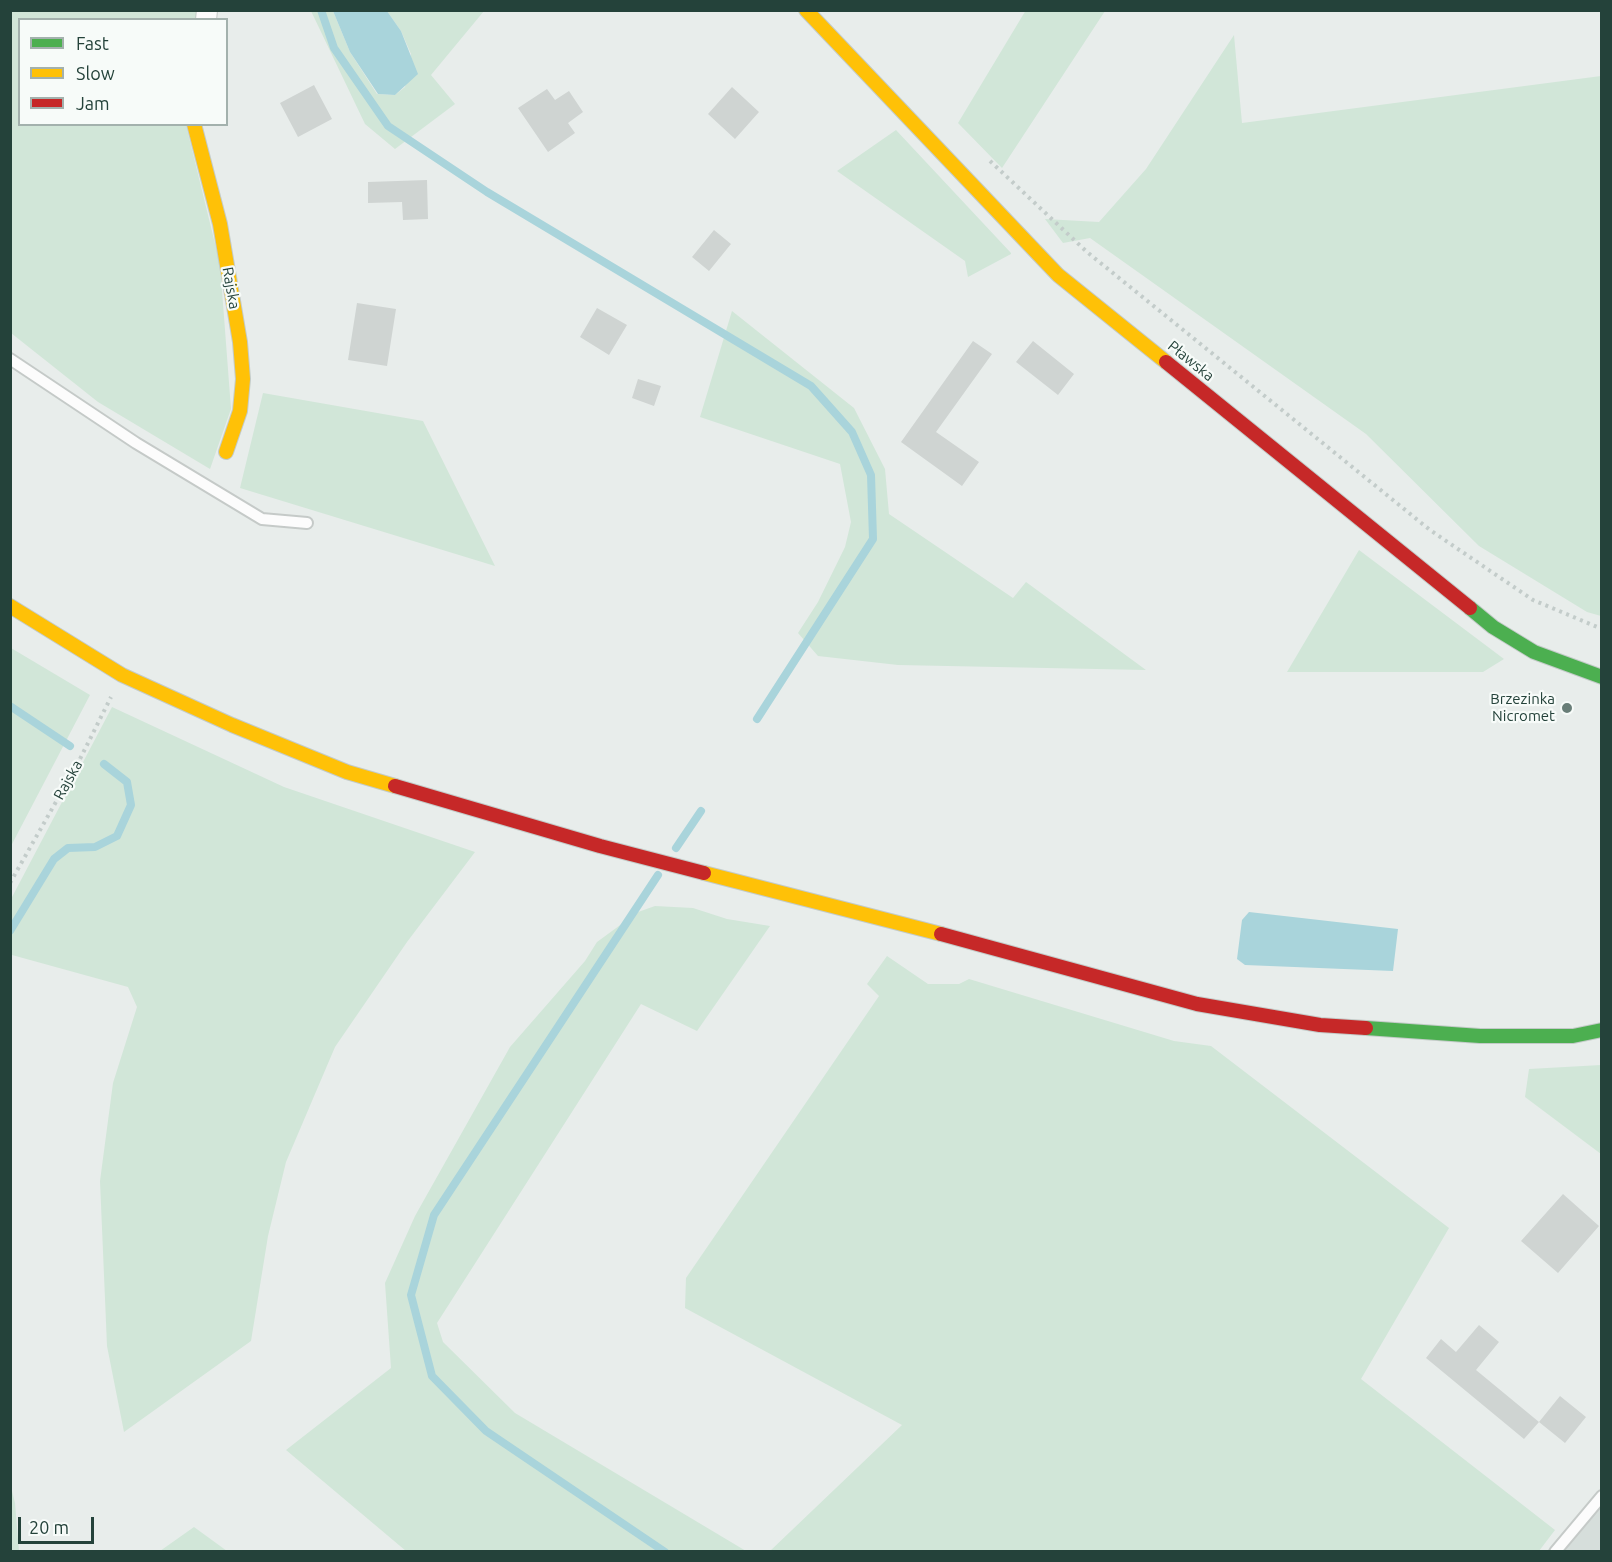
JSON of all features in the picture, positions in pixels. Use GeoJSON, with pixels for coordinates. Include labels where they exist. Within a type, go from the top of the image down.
{"type":"FeatureCollection","features":[{"type":"Feature","properties":{"kind":"street","name":"Pławska"},"geometry":{"type":"LineString","coordinates":[[806,10],[1058,275],[1493,627],[1534,652],[1602,677]]}},
{"type":"Feature","properties":{"kind":"street","name":"Rajska"},"geometry":{"type":"LineString","coordinates":[[195,126],[220,224],[240,342],[243,379],[240,411],[226,452]]}},
{"type":"Feature","properties":{"kind":"street"},"geometry":{"type":"LineString","coordinates":[[10,606],[122,675],[232,725],[346,772],[600,846],[856,911],[1197,1004],[1320,1025],[1480,1036],[1573,1036],[1602,1030]]}},
{"type":"Feature","properties":{"kind":"lane"},"geometry":{"type":"LineString","coordinates":[[10,359],[136,443],[262,519],[307,524]]}},
{"type":"Feature","properties":{"kind":"lane"},"geometry":{"type":"LineString","coordinates":[[1555,1551],[1602,1496]]}},
{"type":"Feature","properties":{"kind":"path"},"geometry":{"type":"LineString","coordinates":[[987,158],[1087,252],[1430,530],[1533,600],[1602,629]]}},
{"type":"Feature","properties":{"kind":"path","name":"Rajska"},"geometry":{"type":"LineString","coordinates":[[10,883],[78,764],[122,675]]}},
{"type":"Feature","properties":{"kind":"shaded area"},"geometry":{"type":"Polygon","coordinates":[[[1601,1500],[1601,1551],[1559,1552],[1601,1500]]]}},
{"type":"Feature","properties":{"kind":"green space"},"geometry":{"type":"Polygon","coordinates":[[[1026,10],[1105,11],[1002,168],[958,123],[1026,10]]]}},
{"type":"Feature","properties":{"kind":"green space"},"geometry":{"type":"Polygon","coordinates":[[[10,11],[196,11],[196,18],[18,18],[18,126],[186,126],[220,264],[231,409],[210,469],[98,402],[11,333],[10,11]]]}},
{"type":"Feature","properties":{"kind":"green space"},"geometry":{"type":"Polygon","coordinates":[[[311,11],[333,11],[350,52],[377,94],[395,95],[405,87],[411,54],[401,31],[387,11],[484,11],[431,75],[455,104],[395,149],[365,124],[311,11]]]}},
{"type":"Feature","properties":{"kind":"green space"},"geometry":{"type":"Polygon","coordinates":[[[1234,35],[1242,123],[1601,76],[1601,616],[1587,612],[1479,546],[1366,434],[1090,238],[1063,243],[1045,219],[1099,222],[1146,169],[1234,35]]]}},
{"type":"Feature","properties":{"kind":"green space"},"geometry":{"type":"Polygon","coordinates":[[[896,130],[1011,254],[968,277],[965,261],[837,171],[896,130]]]}},
{"type":"Feature","properties":{"kind":"green space"},"geometry":{"type":"Polygon","coordinates":[[[732,311],[854,408],[885,469],[889,514],[1013,598],[1026,582],[1146,670],[898,665],[818,656],[798,633],[818,602],[845,547],[851,522],[840,464],[700,417],[732,311]]]}},
{"type":"Feature","properties":{"kind":"green space"},"geometry":{"type":"Polygon","coordinates":[[[263,393],[423,421],[495,566],[240,488],[263,393]]]}},
{"type":"Feature","properties":{"kind":"green space"},"geometry":{"type":"Polygon","coordinates":[[[1359,550],[1504,659],[1483,672],[1287,672],[1359,550]]]}},
{"type":"Feature","properties":{"kind":"green space"},"geometry":{"type":"Polygon","coordinates":[[[11,648],[90,695],[11,846],[11,648]]]}},
{"type":"Feature","properties":{"kind":"green space"},"geometry":{"type":"Polygon","coordinates":[[[112,707],[284,787],[475,852],[407,942],[335,1047],[286,1162],[268,1236],[251,1341],[124,1432],[107,1346],[100,1181],[113,1083],[137,1007],[128,987],[12,955],[10,957],[11,899],[112,707]]]}},
{"type":"Feature","properties":{"kind":"green space"},"geometry":{"type":"Polygon","coordinates":[[[655,906],[693,908],[727,919],[770,926],[697,1031],[641,1004],[437,1323],[443,1342],[515,1413],[746,1551],[406,1551],[286,1450],[391,1368],[385,1283],[415,1216],[510,1047],[585,961],[597,942],[638,912],[655,906]]]}},
{"type":"Feature","properties":{"kind":"green space"},"geometry":{"type":"Polygon","coordinates":[[[887,956],[928,984],[959,984],[969,979],[1174,1041],[1211,1046],[1449,1228],[1361,1379],[1555,1530],[1539,1551],[770,1551],[902,1425],[685,1308],[686,1278],[879,996],[867,984],[887,956]]]}},
{"type":"Feature","properties":{"kind":"green space"},"geometry":{"type":"Polygon","coordinates":[[[1602,1065],[1601,1154],[1525,1097],[1529,1069],[1602,1065]]]}},
{"type":"Feature","properties":{"kind":"green space"},"geometry":{"type":"Polygon","coordinates":[[[10,1483],[15,1503],[19,1551],[11,1551],[10,1483]]]}},
{"type":"Feature","properties":{"kind":"green space"},"geometry":{"type":"Polygon","coordinates":[[[194,1527],[227,1551],[160,1551],[194,1527]]]}},
{"type":"Feature","properties":{"kind":"water"},"geometry":{"type":"Polygon","coordinates":[[[333,11],[387,11],[401,31],[418,74],[395,95],[378,94],[350,52],[333,11]]]}},
{"type":"Feature","properties":{"kind":"water"},"geometry":{"type":"Polygon","coordinates":[[[1249,912],[1398,929],[1393,971],[1245,965],[1237,959],[1242,920],[1249,912]]]}},
{"type":"Feature","properties":{"kind":"building"},"geometry":{"type":"Polygon","coordinates":[[[314,85],[332,119],[298,137],[280,103],[314,85]]]}},
{"type":"Feature","properties":{"kind":"building"},"geometry":{"type":"Polygon","coordinates":[[[732,87],[759,112],[735,139],[708,114],[732,87]]]}},
{"type":"Feature","properties":{"kind":"building"},"geometry":{"type":"Polygon","coordinates":[[[547,89],[555,100],[569,91],[583,112],[568,123],[575,133],[548,152],[518,108],[547,89]]]}},
{"type":"Feature","properties":{"kind":"building"},"geometry":{"type":"Polygon","coordinates":[[[427,180],[428,219],[403,220],[402,202],[368,203],[368,182],[427,180]]]}},
{"type":"Feature","properties":{"kind":"building"},"geometry":{"type":"Polygon","coordinates":[[[714,230],[731,244],[709,271],[692,257],[714,230]]]}},
{"type":"Feature","properties":{"kind":"building"},"geometry":{"type":"Polygon","coordinates":[[[357,303],[396,309],[387,366],[348,360],[357,303]]]}},
{"type":"Feature","properties":{"kind":"building"},"geometry":{"type":"Polygon","coordinates":[[[597,308],[627,325],[609,355],[580,337],[597,308]]]}},
{"type":"Feature","properties":{"kind":"building"},"geometry":{"type":"Polygon","coordinates":[[[973,341],[992,354],[936,432],[979,462],[962,486],[901,442],[973,341]]]}},
{"type":"Feature","properties":{"kind":"building"},"geometry":{"type":"Polygon","coordinates":[[[1033,341],[1074,374],[1058,395],[1016,362],[1033,341]]]}},
{"type":"Feature","properties":{"kind":"building"},"geometry":{"type":"Polygon","coordinates":[[[638,379],[661,386],[654,406],[632,398],[638,379]]]}},
{"type":"Feature","properties":{"kind":"building"},"geometry":{"type":"Polygon","coordinates":[[[1563,1194],[1599,1226],[1558,1273],[1521,1241],[1563,1194]]]}},
{"type":"Feature","properties":{"kind":"building"},"geometry":{"type":"Polygon","coordinates":[[[1479,1325],[1499,1342],[1476,1370],[1539,1422],[1524,1439],[1426,1358],[1441,1339],[1456,1352],[1479,1325]]]}},
{"type":"Feature","properties":{"kind":"building"},"geometry":{"type":"Polygon","coordinates":[[[1560,1396],[1586,1417],[1565,1443],[1539,1422],[1560,1396]]]}},
{"type":"Feature","properties":{"kind":"waterway"},"geometry":{"type":"LineString","coordinates":[[321,10],[334,48],[388,126],[487,192],[811,386],[852,432],[871,475],[873,539],[757,719]]}},
{"type":"Feature","properties":{"kind":"waterway"},"geometry":{"type":"LineString","coordinates":[[10,706],[70,746]]}},
{"type":"Feature","properties":{"kind":"waterway"},"geometry":{"type":"LineString","coordinates":[[10,931],[54,859],[68,848],[95,847],[117,836],[131,805],[127,782],[104,764]]}},
{"type":"Feature","properties":{"kind":"waterway"},"geometry":{"type":"LineString","coordinates":[[676,848],[701,811]]}},
{"type":"Feature","properties":{"kind":"waterway"},"geometry":{"type":"LineString","coordinates":[[658,875],[434,1215],[411,1295],[432,1376],[486,1431],[665,1552]]}},
{"type":"Feature","properties":{"kind":"traffic: fast"},"geometry":{"type":"LineString","coordinates":[[1470,608],[1493,627],[1534,652],[1602,677]]}},
{"type":"Feature","properties":{"kind":"traffic: fast"},"geometry":{"type":"LineString","coordinates":[[1366,1028],[1480,1036],[1573,1036],[1602,1030]]}},
{"type":"Feature","properties":{"kind":"traffic: slow"},"geometry":{"type":"LineString","coordinates":[[806,10],[1058,275],[1166,362]]}},
{"type":"Feature","properties":{"kind":"traffic: slow"},"geometry":{"type":"LineString","coordinates":[[195,126],[220,224],[240,342],[243,379],[240,411],[226,452]]}},
{"type":"Feature","properties":{"kind":"traffic: slow"},"geometry":{"type":"LineString","coordinates":[[10,606],[122,675],[232,725],[347,772],[395,786]]}},
{"type":"Feature","properties":{"kind":"traffic: slow"},"geometry":{"type":"LineString","coordinates":[[704,873],[941,934]]}},
{"type":"Feature","properties":{"kind":"traffic: jam"},"geometry":{"type":"LineString","coordinates":[[1166,362],[1470,608]]}},
{"type":"Feature","properties":{"kind":"traffic: jam"},"geometry":{"type":"LineString","coordinates":[[395,786],[600,846],[704,873]]}},
{"type":"Feature","properties":{"kind":"traffic: jam"},"geometry":{"type":"LineString","coordinates":[[941,934],[1197,1004],[1320,1025],[1366,1028]]}},
{"type":"Feature","properties":{"kind":"place","name":"Brzezinka Nicromet"},"geometry":{"type":"Point","coordinates":[1567,708]}}]}
